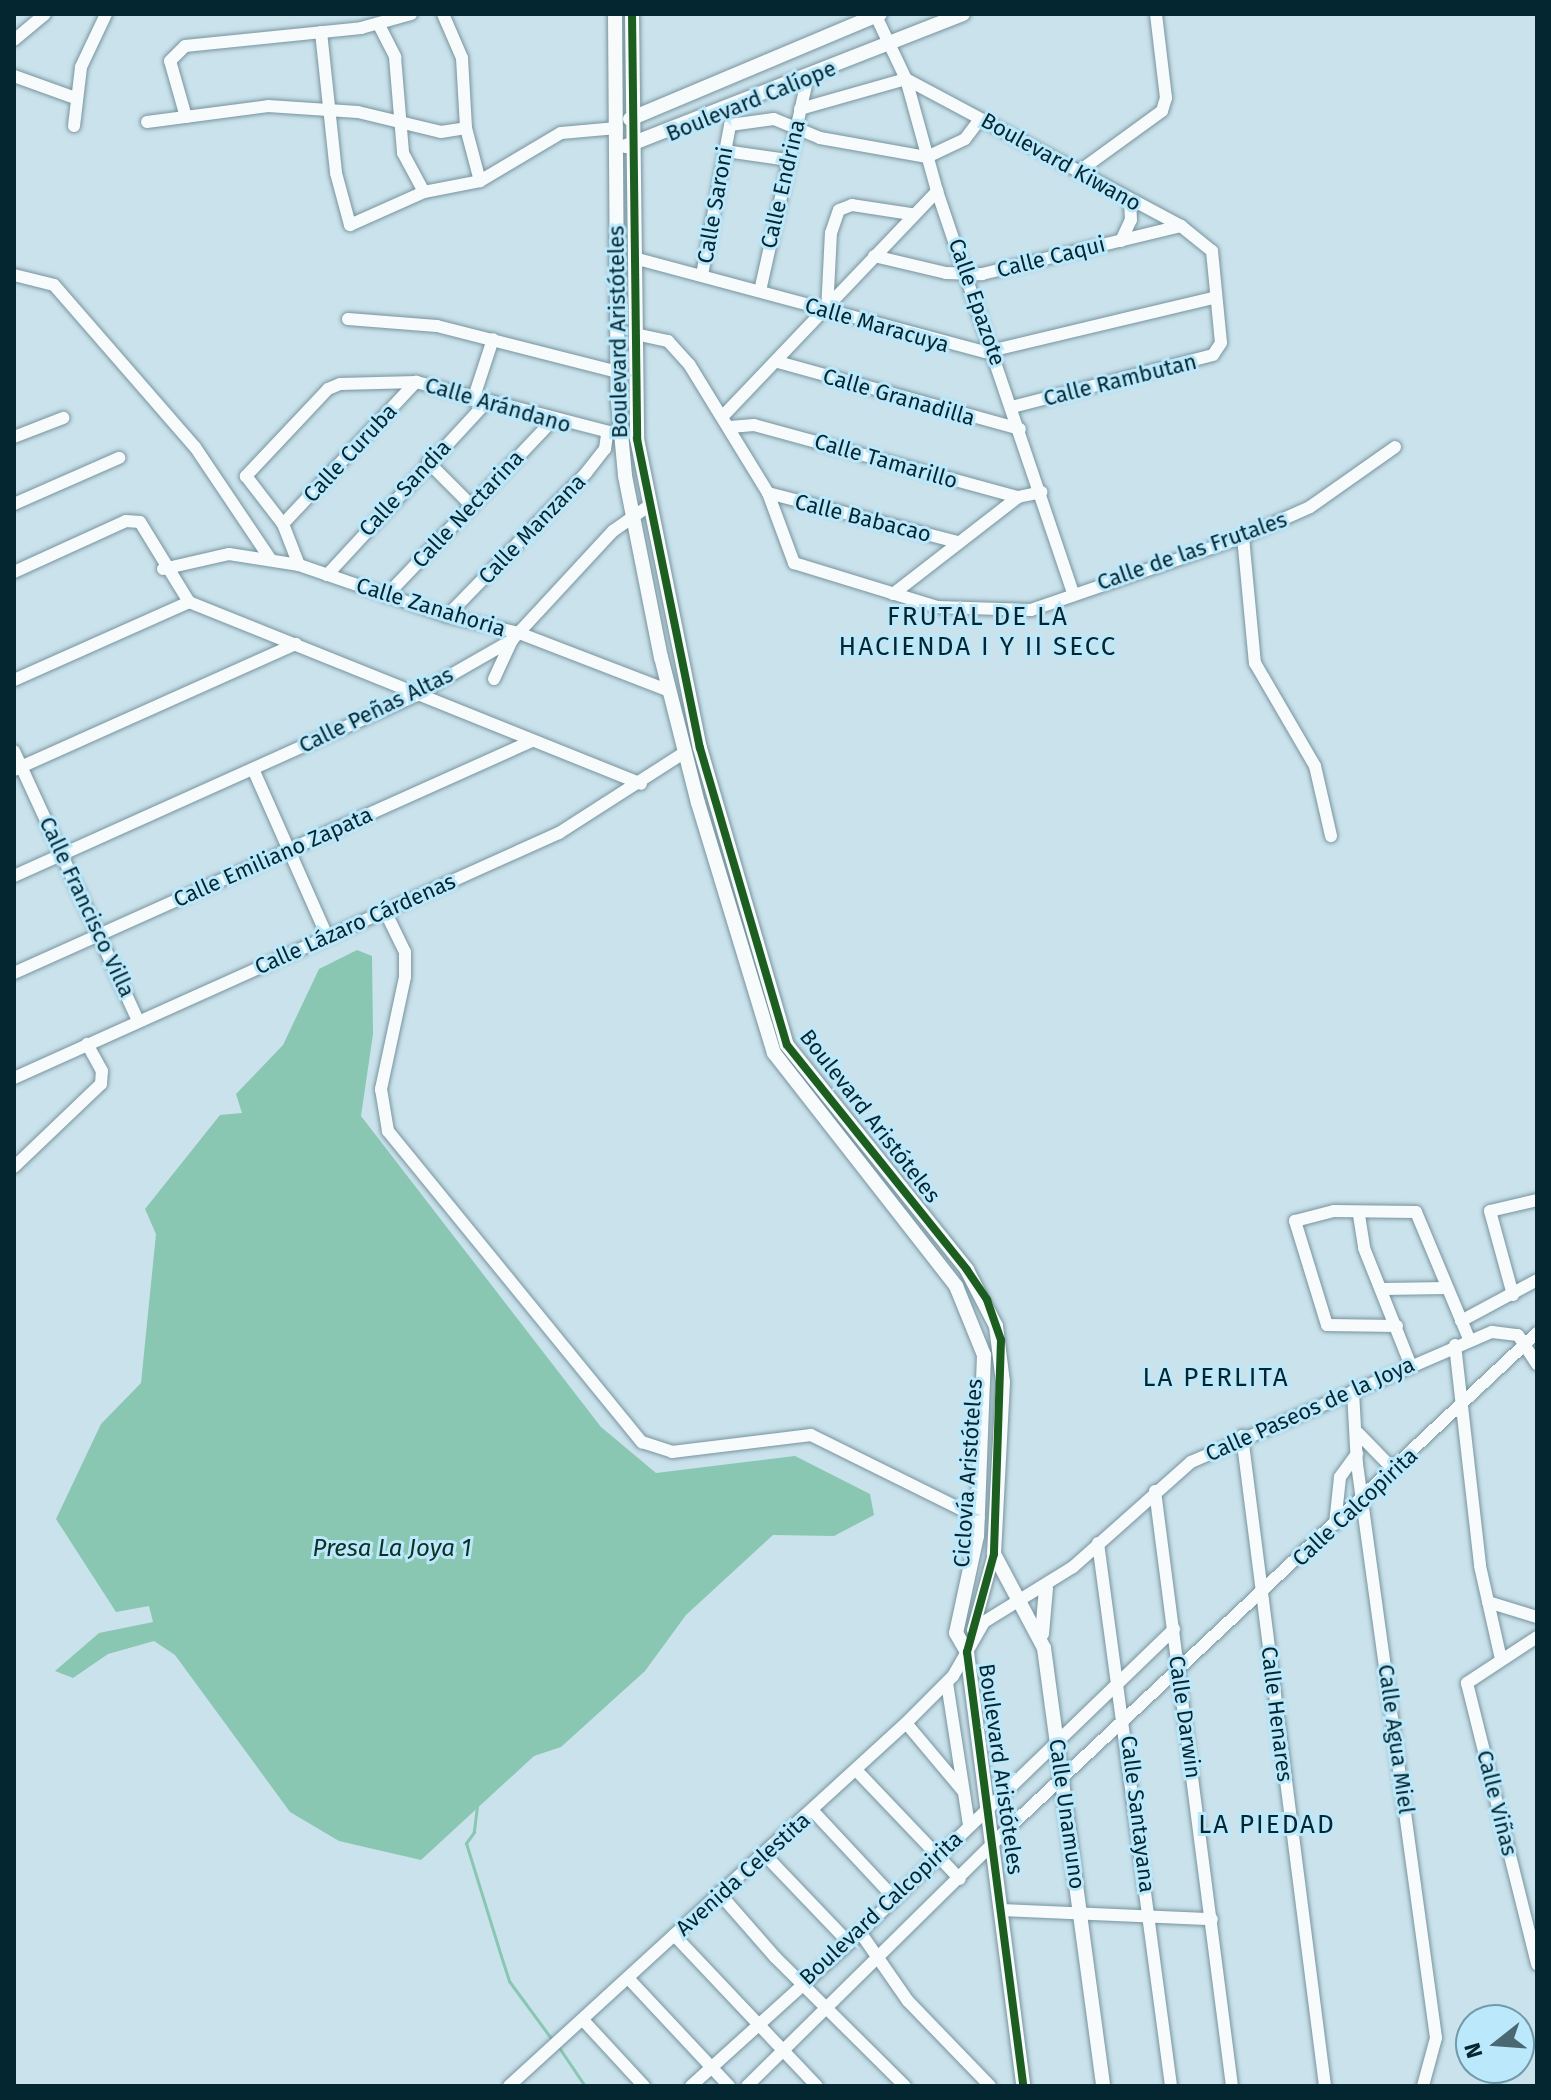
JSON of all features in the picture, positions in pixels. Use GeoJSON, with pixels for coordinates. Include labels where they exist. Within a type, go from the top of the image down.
{"type":"FeatureCollection","features":[{"type":"Feature","properties":{"kind":"street"},"geometry":{"type":"LineString","coordinates":[[14,40],[45,14]]}},
{"type":"Feature","properties":{"kind":"street"},"geometry":{"type":"LineString","coordinates":[[74,126],[81,67],[106,14]]}},
{"type":"Feature","properties":{"kind":"street"},"geometry":{"type":"LineString","coordinates":[[186,117],[171,70],[176,49],[379,25],[411,14]]}},
{"type":"Feature","properties":{"kind":"street"},"geometry":{"type":"LineString","coordinates":[[443,14],[462,58],[466,128],[480,181]]}},
{"type":"Feature","properties":{"kind":"street","name":"Boulevard Aristóteles"},"geometry":{"type":"LineString","coordinates":[[615,14],[618,372],[614,435],[685,752],[765,1034],[784,1069],[956,1286],[981,1341],[979,1518],[956,1621],[967,1652],[1023,2086]]}},
{"type":"Feature","properties":{"kind":"street","name":"Boulevard Aristóteles"},"geometry":{"type":"LineString","coordinates":[[632,14],[636,415],[647,507],[700,748],[781,1031],[982,1291],[1001,1340],[994,1554],[967,1652]]}},
{"type":"Feature","properties":{"kind":"street","name":"Boulevard Calíope"},"geometry":{"type":"LineString","coordinates":[[633,149],[963,14]]}},
{"type":"Feature","properties":{"kind":"street"},"geometry":{"type":"LineString","coordinates":[[1078,172],[1162,111],[1166,98],[1156,14]]}},
{"type":"Feature","properties":{"kind":"street","name":"Boulevard Calíope"},"geometry":{"type":"LineString","coordinates":[[618,127],[634,115],[877,15]]}},
{"type":"Feature","properties":{"kind":"street","name":"Calle Epazote"},"geometry":{"type":"LineString","coordinates":[[877,15],[906,79],[937,191],[994,351],[1073,593]]}},
{"type":"Feature","properties":{"kind":"street"},"geometry":{"type":"LineString","coordinates":[[379,25],[395,57],[398,122],[408,170],[424,192]]}},
{"type":"Feature","properties":{"kind":"street"},"geometry":{"type":"LineString","coordinates":[[321,32],[328,112],[350,225],[424,192],[480,181],[561,133],[618,127],[633,149]]}},
{"type":"Feature","properties":{"kind":"street"},"geometry":{"type":"LineString","coordinates":[[14,76],[75,98]]}},
{"type":"Feature","properties":{"kind":"street","name":"Calle Endrina"},"geometry":{"type":"LineString","coordinates":[[760,291],[808,77]]}},
{"type":"Feature","properties":{"kind":"street"},"geometry":{"type":"LineString","coordinates":[[800,109],[906,79]]}},
{"type":"Feature","properties":{"kind":"street","name":"Boulevard Kiwano"},"geometry":{"type":"LineString","coordinates":[[906,79],[933,89],[980,119],[1181,226],[1212,251],[1216,297]]}},
{"type":"Feature","properties":{"kind":"street"},"geometry":{"type":"LineString","coordinates":[[913,105],[933,89]]}},
{"type":"Feature","properties":{"kind":"street"},"geometry":{"type":"LineString","coordinates":[[147,122],[268,106],[398,122],[441,132],[466,128]]}},
{"type":"Feature","properties":{"kind":"street","name":"Calle Saroni"},"geometry":{"type":"LineString","coordinates":[[702,275],[730,110]]}},
{"type":"Feature","properties":{"kind":"street"},"geometry":{"type":"LineString","coordinates":[[729,130],[766,118],[794,130],[927,157],[965,139],[980,119]]}},
{"type":"Feature","properties":{"kind":"street"},"geometry":{"type":"LineString","coordinates":[[632,206],[639,154],[651,142]]}},
{"type":"Feature","properties":{"kind":"street"},"geometry":{"type":"LineString","coordinates":[[725,151],[788,160]]}},
{"type":"Feature","properties":{"kind":"street"},"geometry":{"type":"LineString","coordinates":[[726,422],[911,214],[937,191]]}},
{"type":"Feature","properties":{"kind":"street"},"geometry":{"type":"LineString","coordinates":[[1121,241],[1131,220],[1130,201]]}},
{"type":"Feature","properties":{"kind":"street"},"geometry":{"type":"LineString","coordinates":[[827,311],[831,233],[839,210],[852,205],[911,214]]}},
{"type":"Feature","properties":{"kind":"street","name":"Calle Caqui"},"geometry":{"type":"LineString","coordinates":[[874,256],[968,275],[1181,226]]}},
{"type":"Feature","properties":{"kind":"street","name":"Calle Maracuya"},"geometry":{"type":"LineString","coordinates":[[634,258],[760,291],[927,341],[994,351],[1216,297]]}},
{"type":"Feature","properties":{"kind":"street"},"geometry":{"type":"LineString","coordinates":[[14,275],[54,285],[195,447],[271,560]]}},
{"type":"Feature","properties":{"kind":"street","name":"Calle Rambutan"},"geometry":{"type":"LineString","coordinates":[[1012,407],[1203,360],[1221,343],[1216,297]]}},
{"type":"Feature","properties":{"kind":"street"},"geometry":{"type":"LineString","coordinates":[[348,319],[407,322],[493,339],[618,372]]}},
{"type":"Feature","properties":{"kind":"street","name":"Calle de las Frutales"},"geometry":{"type":"LineString","coordinates":[[635,334],[668,341],[726,422],[768,493],[794,563],[937,607],[1010,612],[1243,537],[1310,507],[1395,447]]}},
{"type":"Feature","properties":{"kind":"street"},"geometry":{"type":"LineString","coordinates":[[479,402],[493,339]]}},
{"type":"Feature","properties":{"kind":"street","name":"Calle Granadilla"},"geometry":{"type":"LineString","coordinates":[[778,362],[1020,429]]}},
{"type":"Feature","properties":{"kind":"street","name":"Calle Arándano"},"geometry":{"type":"LineString","coordinates":[[283,524],[249,483],[248,469],[328,389],[416,382],[551,422],[614,435]]}},
{"type":"Feature","properties":{"kind":"street","name":"Calle Curuba"},"geometry":{"type":"LineString","coordinates":[[283,524],[416,382]]}},
{"type":"Feature","properties":{"kind":"street","name":"Calle Sandia"},"geometry":{"type":"LineString","coordinates":[[327,575],[479,402]]}},
{"type":"Feature","properties":{"kind":"street"},"geometry":{"type":"LineString","coordinates":[[14,437],[63,418]]}},
{"type":"Feature","properties":{"kind":"street","name":"Calle Nectarina"},"geometry":{"type":"LineString","coordinates":[[386,596],[551,422]]}},
{"type":"Feature","properties":{"kind":"street","name":"Calle Tamarillo"},"geometry":{"type":"LineString","coordinates":[[726,422],[754,425],[1018,497],[1041,492]]}},
{"type":"Feature","properties":{"kind":"street","name":"Calle Manzana"},"geometry":{"type":"LineString","coordinates":[[447,616],[586,473],[614,435]]}},
{"type":"Feature","properties":{"kind":"street"},"geometry":{"type":"LineString","coordinates":[[15,501],[119,458]]}},
{"type":"Feature","properties":{"kind":"street"},"geometry":{"type":"LineString","coordinates":[[428,462],[471,505]]}},
{"type":"Feature","properties":{"kind":"street","name":"Calle Babacao"},"geometry":{"type":"LineString","coordinates":[[768,493],[958,542]]}},
{"type":"Feature","properties":{"kind":"street"},"geometry":{"type":"LineString","coordinates":[[893,594],[1018,497]]}},
{"type":"Feature","properties":{"kind":"street","name":"Calle Peñas Altas"},"geometry":{"type":"LineString","coordinates":[[14,876],[416,695],[515,637],[632,517],[647,507]]}},
{"type":"Feature","properties":{"kind":"street"},"geometry":{"type":"LineString","coordinates":[[14,572],[126,521],[144,526],[163,569],[189,602],[641,784]]}},
{"type":"Feature","properties":{"kind":"street"},"geometry":{"type":"LineString","coordinates":[[283,524],[299,565]]}},
{"type":"Feature","properties":{"kind":"street"},"geometry":{"type":"LineString","coordinates":[[1243,537],[1255,663],[1315,766],[1331,836]]}},
{"type":"Feature","properties":{"kind":"street","name":"Calle Zanahoria"},"geometry":{"type":"LineString","coordinates":[[163,569],[229,554],[299,565],[669,691]]}},
{"type":"Feature","properties":{"kind":"street"},"geometry":{"type":"LineString","coordinates":[[14,680],[189,602]]}},
{"type":"Feature","properties":{"kind":"street"},"geometry":{"type":"LineString","coordinates":[[494,679],[515,637]]}},
{"type":"Feature","properties":{"kind":"street"},"geometry":{"type":"LineString","coordinates":[[18,769],[296,644]]}},
{"type":"Feature","properties":{"kind":"street","name":"Calle Emiliano Zapata"},"geometry":{"type":"LineString","coordinates":[[14,973],[532,741]]}},
{"type":"Feature","properties":{"kind":"street","name":"Calle Francisco Villa"},"geometry":{"type":"LineString","coordinates":[[14,751],[18,769],[64,854],[138,1020]]}},
{"type":"Feature","properties":{"kind":"street","name":"Calle Lázaro Cárdenas"},"geometry":{"type":"LineString","coordinates":[[18,1074],[559,833],[641,784],[685,752]]}},
{"type":"Feature","properties":{"kind":"street"},"geometry":{"type":"LineString","coordinates":[[253,769],[327,936]]}},
{"type":"Feature","properties":{"kind":"street"},"geometry":{"type":"LineString","coordinates":[[385,911],[405,952],[405,977],[381,1089],[388,1131],[642,1442],[672,1452],[811,1435],[979,1518]]}},
{"type":"Feature","properties":{"kind":"street"},"geometry":{"type":"LineString","coordinates":[[14,1167],[101,1084],[102,1071],[87,1044]]}},
{"type":"Feature","properties":{"kind":"street"},"geometry":{"type":"LineString","coordinates":[[871,1180],[884,1182],[884,1168]]}},
{"type":"Feature","properties":{"kind":"street"},"geometry":{"type":"LineString","coordinates":[[898,1213],[897,1197],[913,1202]]}},
{"type":"Feature","properties":{"kind":"street"},"geometry":{"type":"LineString","coordinates":[[1513,1295],[1490,1218],[1494,1207],[1537,1200]]}},
{"type":"Feature","properties":{"kind":"street"},"geometry":{"type":"LineString","coordinates":[[1397,1326],[1334,1329],[1324,1321],[1295,1221],[1334,1211],[1359,1215],[1413,1212],[1421,1219],[1469,1339]]}},
{"type":"Feature","properties":{"kind":"street"},"geometry":{"type":"LineString","coordinates":[[1359,1215],[1364,1248],[1383,1289],[1411,1366]]}},
{"type":"Feature","properties":{"kind":"street"},"geometry":{"type":"LineString","coordinates":[[1461,1321],[1537,1280]]}},
{"type":"Feature","properties":{"kind":"street"},"geometry":{"type":"LineString","coordinates":[[1383,1289],[1447,1288]]}},
{"type":"Feature","properties":{"kind":"street","name":"Calle Paseos de la Joya"},"geometry":{"type":"LineString","coordinates":[[967,1652],[984,1622],[1016,1598],[1046,1588],[1191,1462],[1242,1436],[1469,1339],[1503,1330],[1526,1345]]}},
{"type":"Feature","properties":{"kind":"street","name":"Calle Calcopirita"},"geometry":{"type":"LineString","coordinates":[[1179,1666],[1261,1596],[1364,1496],[1464,1406],[1537,1333]]}},
{"type":"Feature","properties":{"kind":"street"},"geometry":{"type":"LineString","coordinates":[[1455,1345],[1488,1602],[1501,1659]]}},
{"type":"Feature","properties":{"kind":"street"},"geometry":{"type":"LineString","coordinates":[[1526,1345],[1537,1364]]}},
{"type":"Feature","properties":{"kind":"street","name":"Calle Agua Miel"},"geometry":{"type":"LineString","coordinates":[[1353,1391],[1357,1454],[1436,2038],[1423,2086]]}},
{"type":"Feature","properties":{"kind":"street"},"geometry":{"type":"LineString","coordinates":[[1358,1433],[1394,1470]]}},
{"type":"Feature","properties":{"kind":"street","name":"Calle Henares"},"geometry":{"type":"LineString","coordinates":[[1242,1436],[1325,2086]]}},
{"type":"Feature","properties":{"kind":"street"},"geometry":{"type":"LineString","coordinates":[[1335,1524],[1340,1477],[1357,1454]]}},
{"type":"Feature","properties":{"kind":"street","name":"Calle Darwin"},"geometry":{"type":"LineString","coordinates":[[1155,1491],[1232,2086]]}},
{"type":"Feature","properties":{"kind":"street","name":"Calle Santayana"},"geometry":{"type":"LineString","coordinates":[[1098,1543],[1126,1719],[1171,2086]]}},
{"type":"Feature","properties":{"kind":"street","name":"Calle Unamuno"},"geometry":{"type":"LineString","coordinates":[[994,1554],[1041,1639],[1103,2086]]}},
{"type":"Feature","properties":{"kind":"street"},"geometry":{"type":"LineString","coordinates":[[1041,1639],[1046,1588]]}},
{"type":"Feature","properties":{"kind":"street"},"geometry":{"type":"LineString","coordinates":[[1488,1602],[1537,1617]]}},
{"type":"Feature","properties":{"kind":"street","name":"Boulevard Calcopirita"},"geometry":{"type":"LineString","coordinates":[[691,2086],[801,1983],[849,1943],[1120,1677],[1174,1629]]}},
{"type":"Feature","properties":{"kind":"street","name":"Calle Viñas"},"geometry":{"type":"LineString","coordinates":[[1537,1637],[1501,1659],[1467,1686],[1537,1964]]}},
{"type":"Feature","properties":{"kind":"street","name":"Avenida Celestita"},"geometry":{"type":"LineString","coordinates":[[514,2084],[719,1893],[857,1771],[947,1683],[967,1652]]}},
{"type":"Feature","properties":{"kind":"street","name":"Boulevard Calcopirita"},"geometry":{"type":"LineString","coordinates":[[747,2086],[1179,1666]]}},
{"type":"Feature","properties":{"kind":"street"},"geometry":{"type":"LineString","coordinates":[[947,1683],[969,1825]]}},
{"type":"Feature","properties":{"kind":"street"},"geometry":{"type":"LineString","coordinates":[[906,1723],[963,1791]]}},
{"type":"Feature","properties":{"kind":"street"},"geometry":{"type":"LineString","coordinates":[[857,1771],[960,1879]]}},
{"type":"Feature","properties":{"kind":"street"},"geometry":{"type":"LineString","coordinates":[[813,1811],[895,1899]]}},
{"type":"Feature","properties":{"kind":"street"},"geometry":{"type":"LineString","coordinates":[[764,1854],[849,1943]]}},
{"type":"Feature","properties":{"kind":"street"},"geometry":{"type":"LineString","coordinates":[[719,1893],[826,2009],[905,2086]]}},
{"type":"Feature","properties":{"kind":"street"},"geometry":{"type":"LineString","coordinates":[[1002,1910],[1080,1916],[1212,1919]]}},
{"type":"Feature","properties":{"kind":"street"},"geometry":{"type":"LineString","coordinates":[[860,1932],[876,1958],[929,2024],[990,2086]]}},
{"type":"Feature","properties":{"kind":"street"},"geometry":{"type":"LineString","coordinates":[[674,1935],[817,2086]]}},
{"type":"Feature","properties":{"kind":"street"},"geometry":{"type":"LineString","coordinates":[[628,1978],[729,2086]]}},
{"type":"Feature","properties":{"kind":"street"},"geometry":{"type":"LineString","coordinates":[[583,2020],[644,2086]]}},
{"type":"Feature","properties":{"kind":"water","name":"Presa La Joya 1"},"geometry":{"type":"Polygon","coordinates":[[[357,950],[372,956],[373,1034],[361,1116],[601,1427],[656,1473],[795,1456],[870,1494],[874,1515],[834,1536],[773,1535],[686,1615],[645,1671],[561,1747],[534,1756],[421,1860],[339,1841],[290,1812],[175,1655],[154,1641],[108,1654],[73,1678],[55,1671],[99,1633],[153,1622],[149,1606],[116,1612],[56,1519],[101,1424],[141,1383],[156,1234],[145,1209],[220,1115],[242,1113],[236,1094],[283,1045],[319,969],[357,950]]]}},
{"type":"Feature","properties":{"kind":"waterway"},"geometry":{"type":"LineString","coordinates":[[477,1806],[474,1832],[466,1843],[509,1981],[553,2041]]}},
{"type":"Feature","properties":{"kind":"waterway"},"geometry":{"type":"LineString","coordinates":[[558,2046],[585,2086]]}},
{"type":"Feature","properties":{"kind":"cycle path","name":"Ciclovía Aristóteles"},"geometry":{"type":"LineString","coordinates":[[632,14],[637,439],[700,748],[787,1045],[967,1270],[987,1300],[1001,1340],[994,1554],[967,1652],[1023,2086]]}},
{"type":"Feature","properties":{"kind":"district","name":"FRUTAL DE LA HACIENDA I Y II SECC"},"geometry":{"type":"Point","coordinates":[978,632]}},
{"type":"Feature","properties":{"kind":"district","name":"LA PERLITA"},"geometry":{"type":"Point","coordinates":[1216,1378]}},
{"type":"Feature","properties":{"kind":"district","name":"LA PIEDAD"},"geometry":{"type":"Point","coordinates":[1267,1825]}}]}
